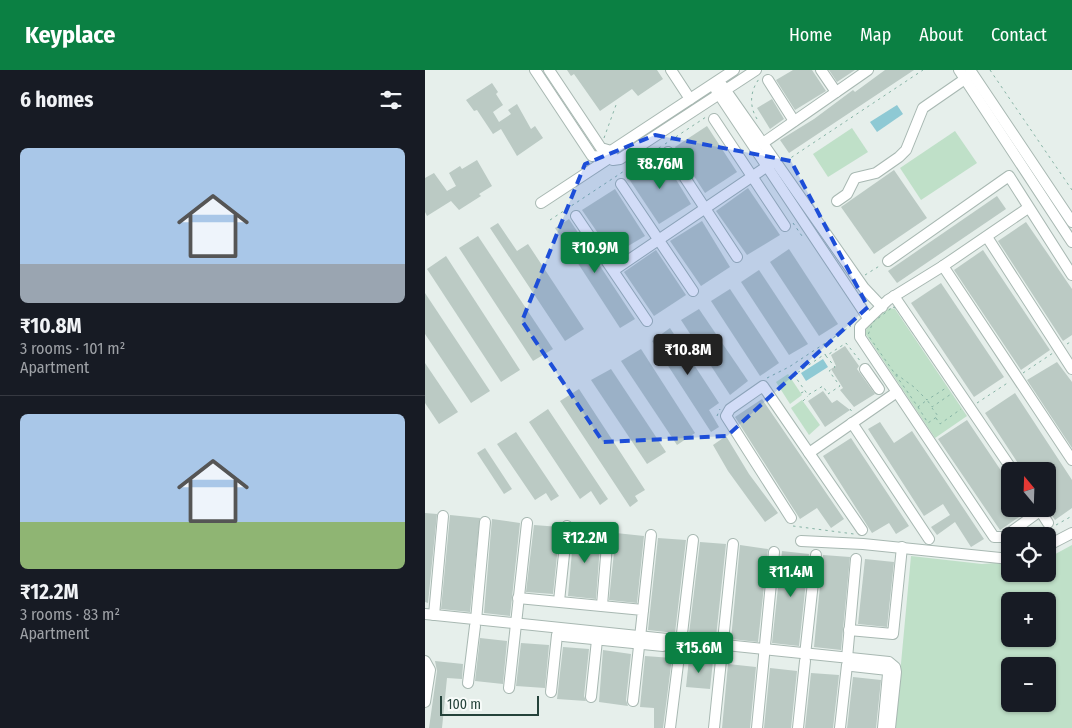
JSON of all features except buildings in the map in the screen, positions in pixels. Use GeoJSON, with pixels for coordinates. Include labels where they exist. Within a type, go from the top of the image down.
{"type":"FeatureCollection","features":[{"type":"Feature","properties":{"kind":"street"},"geometry":{"type":"LineString","coordinates":[[535,70],[592,156],[611,154]]}},
{"type":"Feature","properties":{"kind":"street"},"geometry":{"type":"LineString","coordinates":[[549,70],[597,143],[611,154],[616,162],[722,92],[762,76],[794,122]]}},
{"type":"Feature","properties":{"kind":"street"},"geometry":{"type":"LineString","coordinates":[[671,70],[690,99]]}},
{"type":"Feature","properties":{"kind":"street"},"geometry":{"type":"LineString","coordinates":[[541,203],[652,124],[734,70]]}},
{"type":"Feature","properties":{"kind":"street"},"geometry":{"type":"LineString","coordinates":[[821,70],[836,92]]}},
{"type":"Feature","properties":{"kind":"street"},"geometry":{"type":"LineString","coordinates":[[763,143],[868,70]]}},
{"type":"Feature","properties":{"kind":"street"},"geometry":{"type":"LineString","coordinates":[[837,201],[847,194],[855,178],[876,173],[899,157],[905,150],[923,108],[965,73]]}},
{"type":"Feature","properties":{"kind":"street"},"geometry":{"type":"LineString","coordinates":[[965,73],[1072,222]]}},
{"type":"Feature","properties":{"kind":"street"},"geometry":{"type":"LineString","coordinates":[[965,73],[1072,242]]}},
{"type":"Feature","properties":{"kind":"street"},"geometry":{"type":"LineString","coordinates":[[715,82],[776,163],[865,288],[882,307]]}},
{"type":"Feature","properties":{"kind":"street"},"geometry":{"type":"LineString","coordinates":[[722,92],[763,143],[776,163],[868,318]]}},
{"type":"Feature","properties":{"kind":"street"},"geometry":{"type":"LineString","coordinates":[[713,119],[785,226]]}},
{"type":"Feature","properties":{"kind":"street"},"geometry":{"type":"LineString","coordinates":[[652,124],[659,134]]}},
{"type":"Feature","properties":{"kind":"street"},"geometry":{"type":"LineString","coordinates":[[668,152],[737,257]]}},
{"type":"Feature","properties":{"kind":"street"},"geometry":{"type":"LineString","coordinates":[[614,270],[753,176],[776,163]]}},
{"type":"Feature","properties":{"kind":"street"},"geometry":{"type":"LineString","coordinates":[[888,261],[1009,176],[1072,275]]}},
{"type":"Feature","properties":{"kind":"street"},"geometry":{"type":"LineString","coordinates":[[621,184],[693,291]]}},
{"type":"Feature","properties":{"kind":"street"},"geometry":{"type":"LineString","coordinates":[[1028,208],[943,266],[894,296],[860,327],[861,337],[994,536],[1003,537],[1028,518]]}},
{"type":"Feature","properties":{"kind":"street"},"geometry":{"type":"LineString","coordinates":[[576,216],[647,321]]}},
{"type":"Feature","properties":{"kind":"street"},"geometry":{"type":"LineString","coordinates":[[987,237],[1072,369]]}},
{"type":"Feature","properties":{"kind":"street"},"geometry":{"type":"LineString","coordinates":[[943,266],[1072,460]]}},
{"type":"Feature","properties":{"kind":"street"},"geometry":{"type":"LineString","coordinates":[[894,296],[1007,462]]}},
{"type":"Feature","properties":{"kind":"street"},"geometry":{"type":"LineString","coordinates":[[877,361],[864,370],[879,389]]}},
{"type":"Feature","properties":{"kind":"street"},"geometry":{"type":"LineString","coordinates":[[791,518],[726,416],[730,409],[763,386],[862,530]]}},
{"type":"Feature","properties":{"kind":"street"},"geometry":{"type":"LineString","coordinates":[[809,453],[851,420],[897,392]]}},
{"type":"Feature","properties":{"kind":"street"},"geometry":{"type":"LineString","coordinates":[[851,420],[929,539]]}},
{"type":"Feature","properties":{"kind":"street"},"geometry":{"type":"LineString","coordinates":[[443,516],[428,617],[895,667],[890,728]]}},
{"type":"Feature","properties":{"kind":"street"},"geometry":{"type":"LineString","coordinates":[[1044,518],[1048,524]]}},
{"type":"Feature","properties":{"kind":"street"},"geometry":{"type":"LineString","coordinates":[[468,683],[485,522]]}},
{"type":"Feature","properties":{"kind":"street"},"geometry":{"type":"LineString","coordinates":[[509,688],[527,523]]}},
{"type":"Feature","properties":{"kind":"street"},"geometry":{"type":"LineString","coordinates":[[559,601],[567,526]]}},
{"type":"Feature","properties":{"kind":"street"},"geometry":{"type":"LineString","coordinates":[[602,605],[608,532]]}},
{"type":"Feature","properties":{"kind":"street"},"geometry":{"type":"LineString","coordinates":[[1056,542],[1072,534]]}},
{"type":"Feature","properties":{"kind":"street"},"geometry":{"type":"LineString","coordinates":[[633,701],[651,535]]}},
{"type":"Feature","properties":{"kind":"street"},"geometry":{"type":"LineString","coordinates":[[670,728],[693,540]]}},
{"type":"Feature","properties":{"kind":"street"},"geometry":{"type":"LineString","coordinates":[[801,541],[902,547],[1001,558]]}},
{"type":"Feature","properties":{"kind":"street"},"geometry":{"type":"LineString","coordinates":[[714,728],[733,544]]}},
{"type":"Feature","properties":{"kind":"street"},"geometry":{"type":"LineString","coordinates":[[849,630],[893,634],[902,547]]}},
{"type":"Feature","properties":{"kind":"street"},"geometry":{"type":"LineString","coordinates":[[757,728],[774,552]]}},
{"type":"Feature","properties":{"kind":"street"},"geometry":{"type":"LineString","coordinates":[[798,728],[817,555]]}},
{"type":"Feature","properties":{"kind":"street"},"geometry":{"type":"LineString","coordinates":[[840,728],[856,560]]}},
{"type":"Feature","properties":{"kind":"street"},"geometry":{"type":"LineString","coordinates":[[518,598],[643,610]]}},
{"type":"Feature","properties":{"kind":"street"},"geometry":{"type":"LineString","coordinates":[[516,627],[597,640],[640,640]]}},
{"type":"Feature","properties":{"kind":"street"},"geometry":{"type":"LineString","coordinates":[[551,692],[557,635]]}},
{"type":"Feature","properties":{"kind":"street"},"geometry":{"type":"LineString","coordinates":[[591,697],[597,640]]}},
{"type":"Feature","properties":{"kind":"street"},"geometry":{"type":"LineString","coordinates":[[425,661],[430,670],[425,702]]}},
{"type":"Feature","properties":{"kind":"street"},"geometry":{"type":"LineString","coordinates":[[883,728],[888,666]]}},
{"type":"Feature","properties":{"kind":"path"},"geometry":{"type":"LineString","coordinates":[[776,163],[923,70]]}},
{"type":"Feature","properties":{"kind":"path"},"geometry":{"type":"LineString","coordinates":[[990,70],[1072,190]]}},
{"type":"Feature","properties":{"kind":"path"},"geometry":{"type":"LineString","coordinates":[[759,122],[751,110],[752,90],[762,76]]}},
{"type":"Feature","properties":{"kind":"path"},"geometry":{"type":"LineString","coordinates":[[597,143],[604,139],[616,105]]}},
{"type":"Feature","properties":{"kind":"path"},"geometry":{"type":"LineString","coordinates":[[863,276],[888,261]]}},
{"type":"Feature","properties":{"kind":"path"},"geometry":{"type":"LineString","coordinates":[[932,407],[954,392],[897,309],[893,307],[873,322],[868,335],[928,423],[936,418]]}},
{"type":"Feature","properties":{"kind":"path"},"geometry":{"type":"LineString","coordinates":[[767,378],[856,324]]}},
{"type":"Feature","properties":{"kind":"path"},"geometry":{"type":"LineString","coordinates":[[808,395],[795,375],[825,354],[826,356],[847,343],[864,370]]}},
{"type":"Feature","properties":{"kind":"path"},"geometry":{"type":"LineString","coordinates":[[803,401],[808,395],[823,386],[828,394],[840,386],[829,371],[835,368],[826,356]]}},
{"type":"Feature","properties":{"kind":"path"},"geometry":{"type":"LineString","coordinates":[[895,374],[914,387],[927,400],[938,416],[936,418],[940,424],[962,410],[957,402]]}},
{"type":"Feature","properties":{"kind":"path"},"geometry":{"type":"LineString","coordinates":[[918,407],[950,386]]}},
{"type":"Feature","properties":{"kind":"path"},"geometry":{"type":"LineString","coordinates":[[801,393],[805,391]]}},
{"type":"Feature","properties":{"kind":"path"},"geometry":{"type":"LineString","coordinates":[[850,409],[854,414],[851,420]]}},
{"type":"Feature","properties":{"kind":"highlighted area"},"geometry":{"type":"Polygon","coordinates":[[[655,135],[791,161],[868,307],[727,436],[603,442],[522,321],[585,164],[655,135]]]}},
{"type":"Feature","properties":{"kind":"green space"},"geometry":{"type":"Polygon","coordinates":[[[852,128],[868,152],[828,177],[813,154],[852,128]]]}},
{"type":"Feature","properties":{"kind":"green space"},"geometry":{"type":"Polygon","coordinates":[[[955,131],[977,163],[921,200],[900,168],[955,131]]]}},
{"type":"Feature","properties":{"kind":"green space"},"geometry":{"type":"Polygon","coordinates":[[[889,308],[895,309],[967,416],[935,438],[865,333],[869,322],[889,308]]]}},
{"type":"Feature","properties":{"kind":"green space"},"geometry":{"type":"Polygon","coordinates":[[[788,374],[802,395],[790,404],[776,382],[788,374]]]}},
{"type":"Feature","properties":{"kind":"green space"},"geometry":{"type":"Polygon","coordinates":[[[802,400],[820,425],[809,435],[791,408],[802,400]]]}},
{"type":"Feature","properties":{"kind":"green space"},"geometry":{"type":"Polygon","coordinates":[[[1072,545],[1072,728],[895,728],[911,556],[982,564],[1001,563],[1001,582],[1056,582],[1056,554],[1072,545]]]}},
{"type":"Feature","properties":{"kind":"water"},"geometry":{"type":"Polygon","coordinates":[[[897,105],[903,114],[877,132],[870,122],[897,105]]]}},
{"type":"Feature","properties":{"kind":"water"},"geometry":{"type":"Polygon","coordinates":[[[823,359],[828,367],[806,381],[801,373],[823,359]]]}}]}
